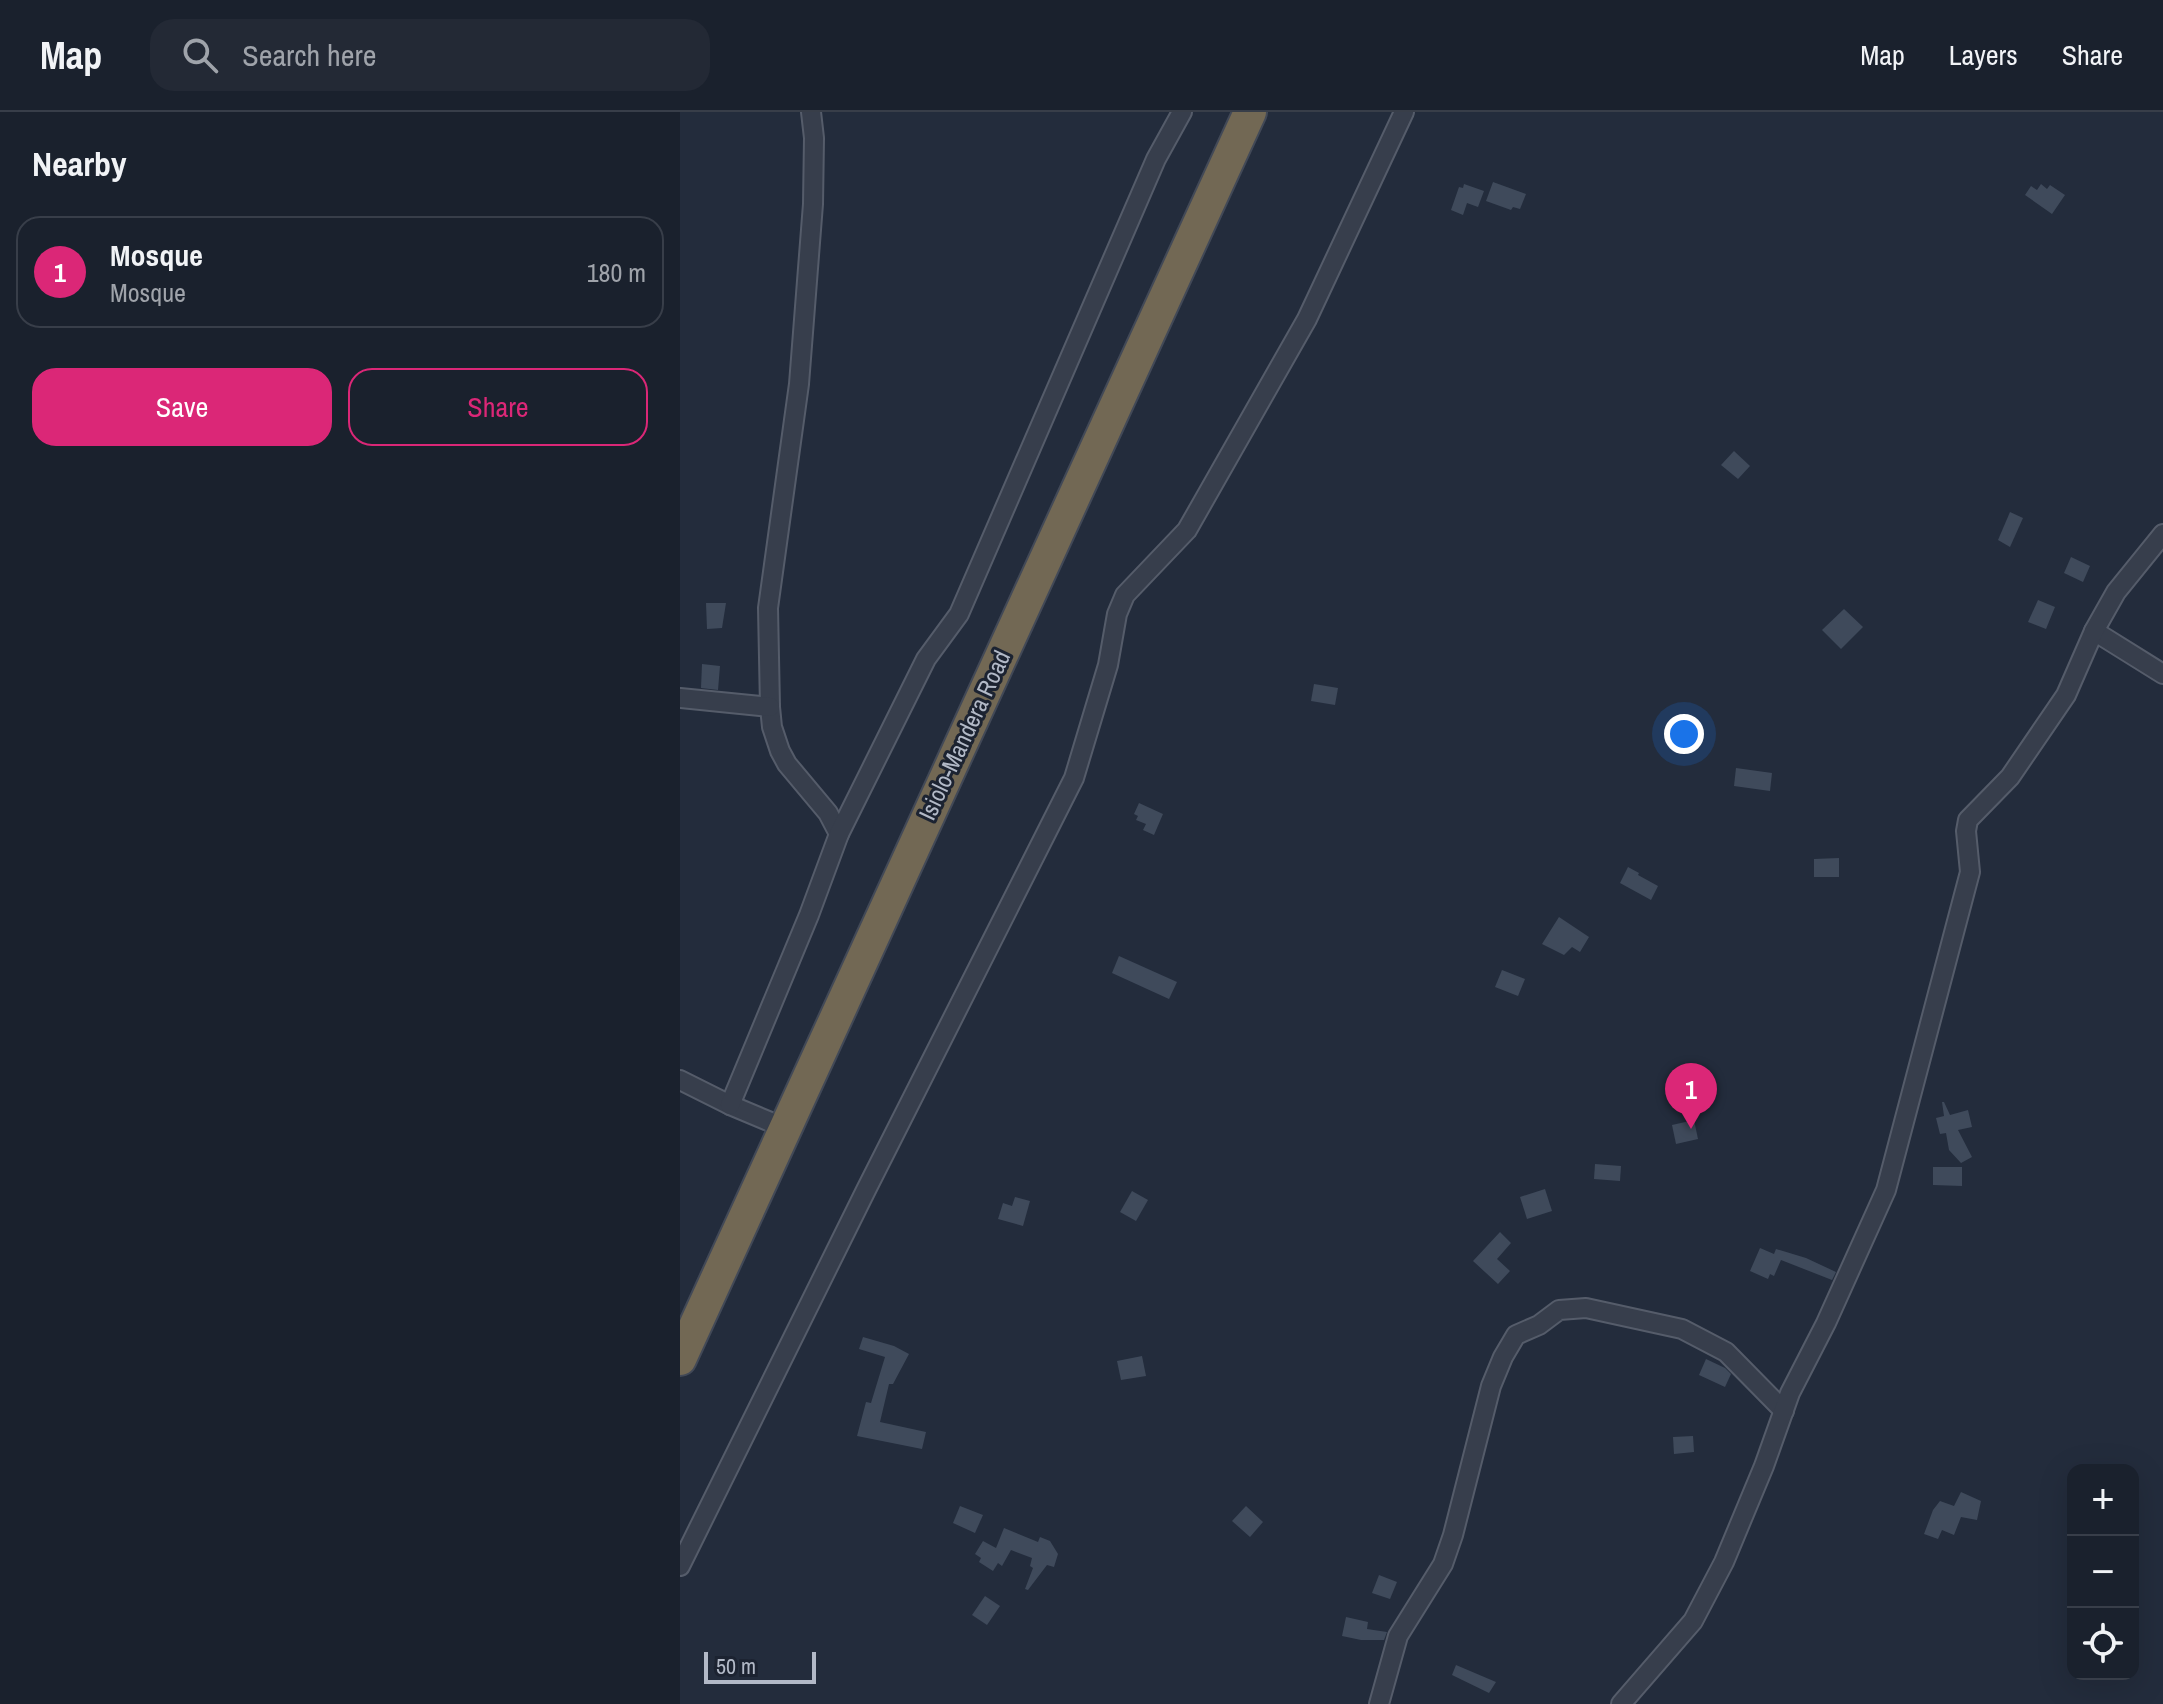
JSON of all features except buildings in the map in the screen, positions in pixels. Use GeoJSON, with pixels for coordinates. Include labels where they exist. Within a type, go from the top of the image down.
{"type":"FeatureCollection","features":[{"type":"Feature","properties":{"kind":"highway","name":"Isiolo-Mandera Road"},"geometry":{"type":"LineString","coordinates":[[680,1359],[1250,112]]}},
{"type":"Feature","properties":{"kind":"street"},"geometry":{"type":"LineString","coordinates":[[811,112],[814,138],[813,204],[799,384],[768,608],[770,707],[772,727],[787,764],[828,813],[839,834]]}},
{"type":"Feature","properties":{"kind":"street"},"geometry":{"type":"LineString","coordinates":[[730,1105],[839,834],[926,659],[959,614],[1156,159],[1182,112]]}},
{"type":"Feature","properties":{"kind":"street"},"geometry":{"type":"LineString","coordinates":[[680,1566],[1074,778],[1108,665],[1119,604],[1187,530],[1307,319],[1404,112]]}},
{"type":"Feature","properties":{"kind":"street"},"geometry":{"type":"LineString","coordinates":[[1621,1704],[1693,1621],[1724,1562],[1790,1393],[1826,1323],[1886,1190],[1970,872],[1966,831],[1968,820],[2010,777],[2066,695],[2094,631],[2116,592],[2163,534]]}},
{"type":"Feature","properties":{"kind":"street"},"geometry":{"type":"LineString","coordinates":[[2094,631],[2163,674]]}},
{"type":"Feature","properties":{"kind":"street"},"geometry":{"type":"LineString","coordinates":[[680,698],[770,707]]}},
{"type":"Feature","properties":{"kind":"street"},"geometry":{"type":"LineString","coordinates":[[680,1080],[785,1128]]}},
{"type":"Feature","properties":{"kind":"street"},"geometry":{"type":"LineString","coordinates":[[1379,1704],[1398,1636],[1443,1564],[1491,1386],[1516,1335],[1539,1325],[1559,1310],[1586,1308],[1682,1329],[1726,1352],[1784,1411]]}},
{"type":"Feature","properties":{"kind":"place","name":"Mosque"},"geometry":{"type":"Point","coordinates":[1691,1129]}}]}
